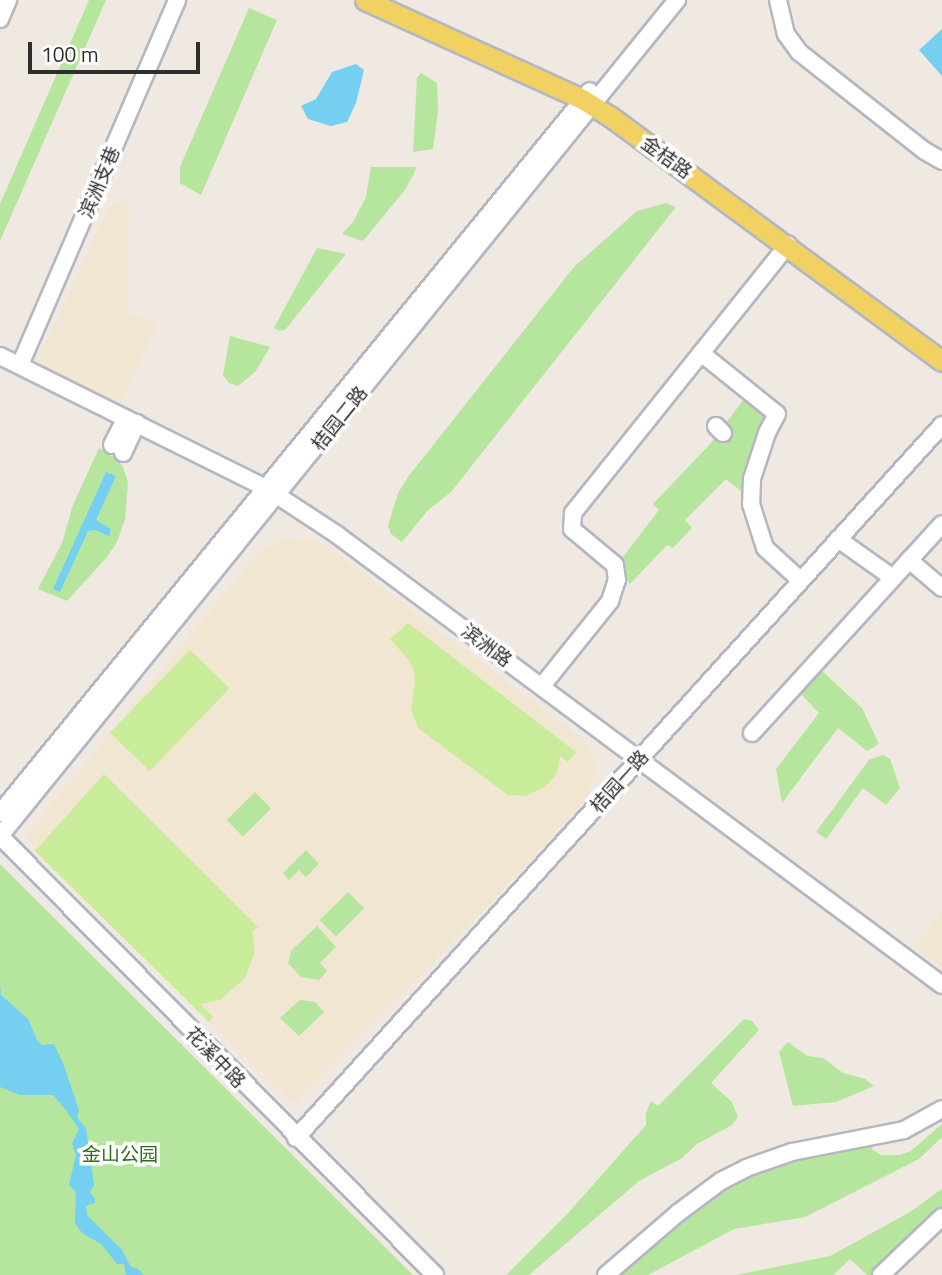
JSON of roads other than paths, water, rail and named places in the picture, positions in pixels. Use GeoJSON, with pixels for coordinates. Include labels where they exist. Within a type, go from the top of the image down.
{"type":"FeatureCollection","features":[{"type":"Feature","properties":{"kind":"main road","name":"金桔路"},"geometry":{"type":"LineString","coordinates":[[365,0],[591,97],[942,361]]}},
{"type":"Feature","properties":{"kind":"main road"},"geometry":{"type":"LineString","coordinates":[[390,0],[591,97],[942,346]]}},
{"type":"Feature","properties":{"kind":"street"},"geometry":{"type":"LineString","coordinates":[[0,19],[8,0]]}},
{"type":"Feature","properties":{"kind":"street","name":"滨洲支巷"},"geometry":{"type":"LineString","coordinates":[[20,365],[177,0]]}},
{"type":"Feature","properties":{"kind":"street","name":"桔园二路"},"geometry":{"type":"LineString","coordinates":[[0,836],[272,492],[591,97],[665,0]]}},
{"type":"Feature","properties":{"kind":"street","name":"桔园二路"},"geometry":{"type":"LineString","coordinates":[[591,97],[677,0]]}},
{"type":"Feature","properties":{"kind":"street"},"geometry":{"type":"LineString","coordinates":[[778,0],[786,34],[799,52],[826,71],[839,86],[942,161]]}},
{"type":"Feature","properties":{"kind":"street"},"geometry":{"type":"LineString","coordinates":[[542,686],[610,601],[616,587],[617,569],[575,534],[570,525],[573,513],[788,245]]}},
{"type":"Feature","properties":{"kind":"street"},"geometry":{"type":"LineString","coordinates":[[701,353],[777,414],[766,433],[752,479],[751,504],[762,544],[800,580]]}},
{"type":"Feature","properties":{"kind":"street","name":"滨洲路"},"geometry":{"type":"LineString","coordinates":[[0,356],[272,492],[336,534],[942,985]]}},
{"type":"Feature","properties":{"kind":"street"},"geometry":{"type":"LineString","coordinates":[[117,449],[131,420]]}},
{"type":"Feature","properties":{"kind":"street","name":"桔园一路"},"geometry":{"type":"LineString","coordinates":[[296,1138],[942,425]]}},
{"type":"Feature","properties":{"kind":"street","name":"桔园二路"},"geometry":{"type":"LineString","coordinates":[[0,813],[272,492]]}},
{"type":"Feature","properties":{"kind":"street"},"geometry":{"type":"LineString","coordinates":[[752,733],[942,524]]}},
{"type":"Feature","properties":{"kind":"street"},"geometry":{"type":"LineString","coordinates":[[841,536],[900,570],[942,588]]}},
{"type":"Feature","properties":{"kind":"street","name":"花溪中路"},"geometry":{"type":"LineString","coordinates":[[0,836],[296,1138],[435,1275]]}},
{"type":"Feature","properties":{"kind":"street"},"geometry":{"type":"LineString","coordinates":[[606,1275],[678,1213],[721,1181],[746,1168],[792,1152],[904,1130],[942,1109]]}},
{"type":"Feature","properties":{"kind":"street"},"geometry":{"type":"LineString","coordinates":[[881,1275],[942,1217]]}},
{"type":"Feature","properties":{"kind":"water"},"geometry":{"type":"Polygon","coordinates":[[[942,29],[942,76],[919,50],[942,29]]]}},
{"type":"Feature","properties":{"kind":"water"},"geometry":{"type":"Polygon","coordinates":[[[356,64],[364,70],[356,103],[347,122],[331,126],[308,119],[301,106],[316,99],[332,72],[356,64]]]}},
{"type":"Feature","properties":{"kind":"water"},"geometry":{"type":"Polygon","coordinates":[[[106,472],[116,476],[96,520],[111,529],[109,536],[95,530],[88,531],[60,592],[53,589],[106,472]]]}},
{"type":"Feature","properties":{"kind":"water"},"geometry":{"type":"Polygon","coordinates":[[[0,985],[1,995],[28,1019],[37,1040],[42,1045],[54,1044],[63,1063],[79,1110],[77,1118],[86,1128],[94,1185],[90,1193],[95,1198],[95,1203],[86,1206],[87,1215],[122,1250],[131,1267],[137,1268],[144,1275],[126,1275],[124,1264],[117,1264],[101,1244],[82,1233],[75,1223],[76,1193],[69,1185],[76,1155],[72,1144],[79,1129],[65,1109],[53,1095],[20,1095],[0,1087],[0,985]]]}},
{"type":"Feature","properties":{"kind":"park label","name":"金山公园"},"geometry":{"type":"Point","coordinates":[120,1154]}}]}
